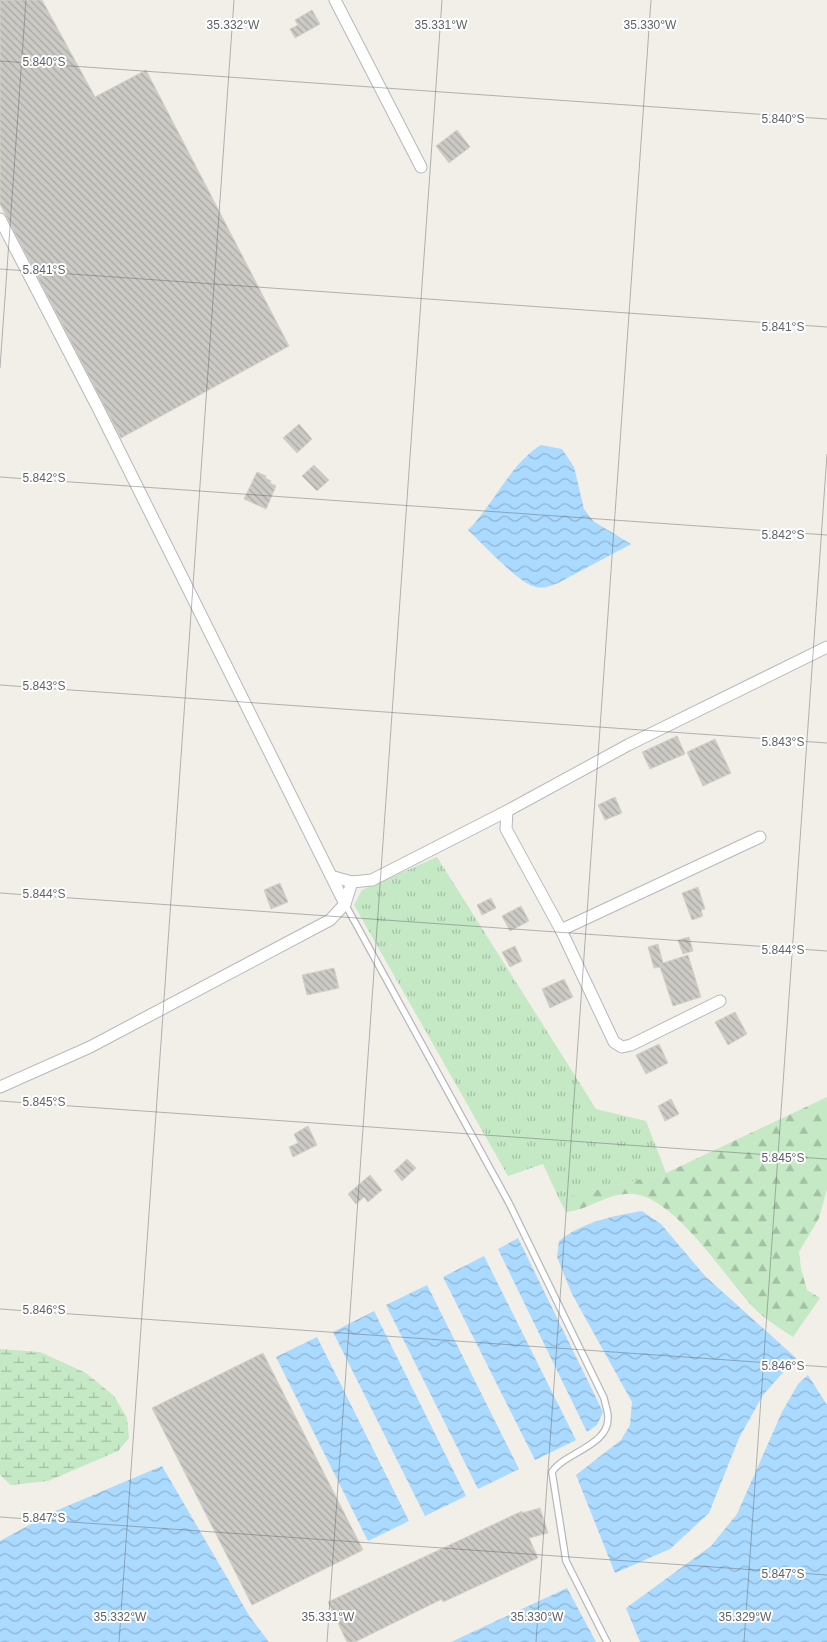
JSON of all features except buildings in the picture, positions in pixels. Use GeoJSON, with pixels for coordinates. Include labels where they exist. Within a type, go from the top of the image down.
{"type":"FeatureCollection","features":[{"type":"Feature","properties":{"kind":"street"},"geometry":{"type":"LineString","coordinates":[[335,0],[421,167]]}},
{"type":"Feature","properties":{"kind":"street"},"geometry":{"type":"LineString","coordinates":[[0,219],[334,877],[345,904]]}},
{"type":"Feature","properties":{"kind":"street"},"geometry":{"type":"LineString","coordinates":[[334,877],[352,882],[372,880],[483,824],[628,745],[695,714],[827,647]]}},
{"type":"Feature","properties":{"kind":"street"},"geometry":{"type":"LineString","coordinates":[[507,811],[506,829],[561,930],[614,1042],[622,1047],[720,1001]]}},
{"type":"Feature","properties":{"kind":"street"},"geometry":{"type":"LineString","coordinates":[[483,824],[506,829]]}},
{"type":"Feature","properties":{"kind":"street"},"geometry":{"type":"LineString","coordinates":[[561,930],[760,837]]}},
{"type":"Feature","properties":{"kind":"street"},"geometry":{"type":"LineString","coordinates":[[0,1087],[90,1047],[330,920],[345,904],[352,882]]}},
{"type":"Feature","properties":{"kind":"lane"},"geometry":{"type":"LineString","coordinates":[[345,904],[509,1204],[604,1398],[608,1418],[605,1431],[592,1442],[557,1463],[552,1472],[566,1561],[607,1642]]}},
{"type":"Feature","properties":{"kind":"green space"},"geometry":{"type":"Polygon","coordinates":[[[437,857],[596,1109],[646,1121],[666,1173],[559,1199],[543,1164],[508,1176],[354,905],[362,890],[437,857]]]}},
{"type":"Feature","properties":{"kind":"green space"},"geometry":{"type":"Polygon","coordinates":[[[827,1097],[827,1189],[819,1218],[799,1252],[801,1269],[807,1290],[820,1298],[793,1337],[757,1311],[682,1224],[666,1209],[650,1199],[634,1194],[624,1194],[607,1198],[575,1211],[566,1212],[559,1199],[666,1173],[827,1097]]]}},
{"type":"Feature","properties":{"kind":"green space"},"geometry":{"type":"Polygon","coordinates":[[[0,1349],[40,1352],[86,1373],[114,1396],[127,1418],[129,1438],[118,1451],[48,1481],[11,1485],[0,1475],[0,1349]]]}},
{"type":"Feature","properties":{"kind":"water"},"geometry":{"type":"Polygon","coordinates":[[[541,445],[562,449],[574,467],[584,509],[593,521],[631,544],[558,583],[542,588],[520,579],[468,530],[521,462],[541,445]]]}},
{"type":"Feature","properties":{"kind":"water"},"geometry":{"type":"Polygon","coordinates":[[[642,1211],[661,1224],[705,1276],[796,1358],[763,1395],[739,1438],[709,1513],[670,1549],[615,1573],[576,1475],[621,1440],[630,1425],[632,1402],[572,1294],[557,1257],[559,1241],[568,1234],[588,1224],[642,1211]]]}},
{"type":"Feature","properties":{"kind":"water"},"geometry":{"type":"Polygon","coordinates":[[[518,1238],[603,1412],[597,1425],[587,1432],[498,1249],[518,1238]]]}},
{"type":"Feature","properties":{"kind":"water"},"geometry":{"type":"Polygon","coordinates":[[[484,1256],[576,1440],[535,1460],[443,1277],[484,1256]]]}},
{"type":"Feature","properties":{"kind":"water"},"geometry":{"type":"Polygon","coordinates":[[[427,1285],[519,1469],[478,1489],[386,1305],[427,1285]]]}},
{"type":"Feature","properties":{"kind":"water"},"geometry":{"type":"Polygon","coordinates":[[[374,1311],[466,1496],[425,1516],[333,1332],[374,1311]]]}},
{"type":"Feature","properties":{"kind":"water"},"geometry":{"type":"Polygon","coordinates":[[[317,1337],[409,1521],[368,1541],[276,1357],[317,1337]]]}},
{"type":"Feature","properties":{"kind":"water"},"geometry":{"type":"Polygon","coordinates":[[[808,1375],[827,1405],[827,1642],[640,1642],[626,1608],[711,1546],[737,1514],[782,1412],[798,1384],[808,1375]]]}},
{"type":"Feature","properties":{"kind":"water"},"geometry":{"type":"Polygon","coordinates":[[[162,1466],[250,1617],[269,1642],[0,1642],[0,1541],[53,1512],[162,1466]]]}},
{"type":"Feature","properties":{"kind":"water"},"geometry":{"type":"Polygon","coordinates":[[[567,1588],[596,1642],[451,1642],[567,1588]]]}}]}
